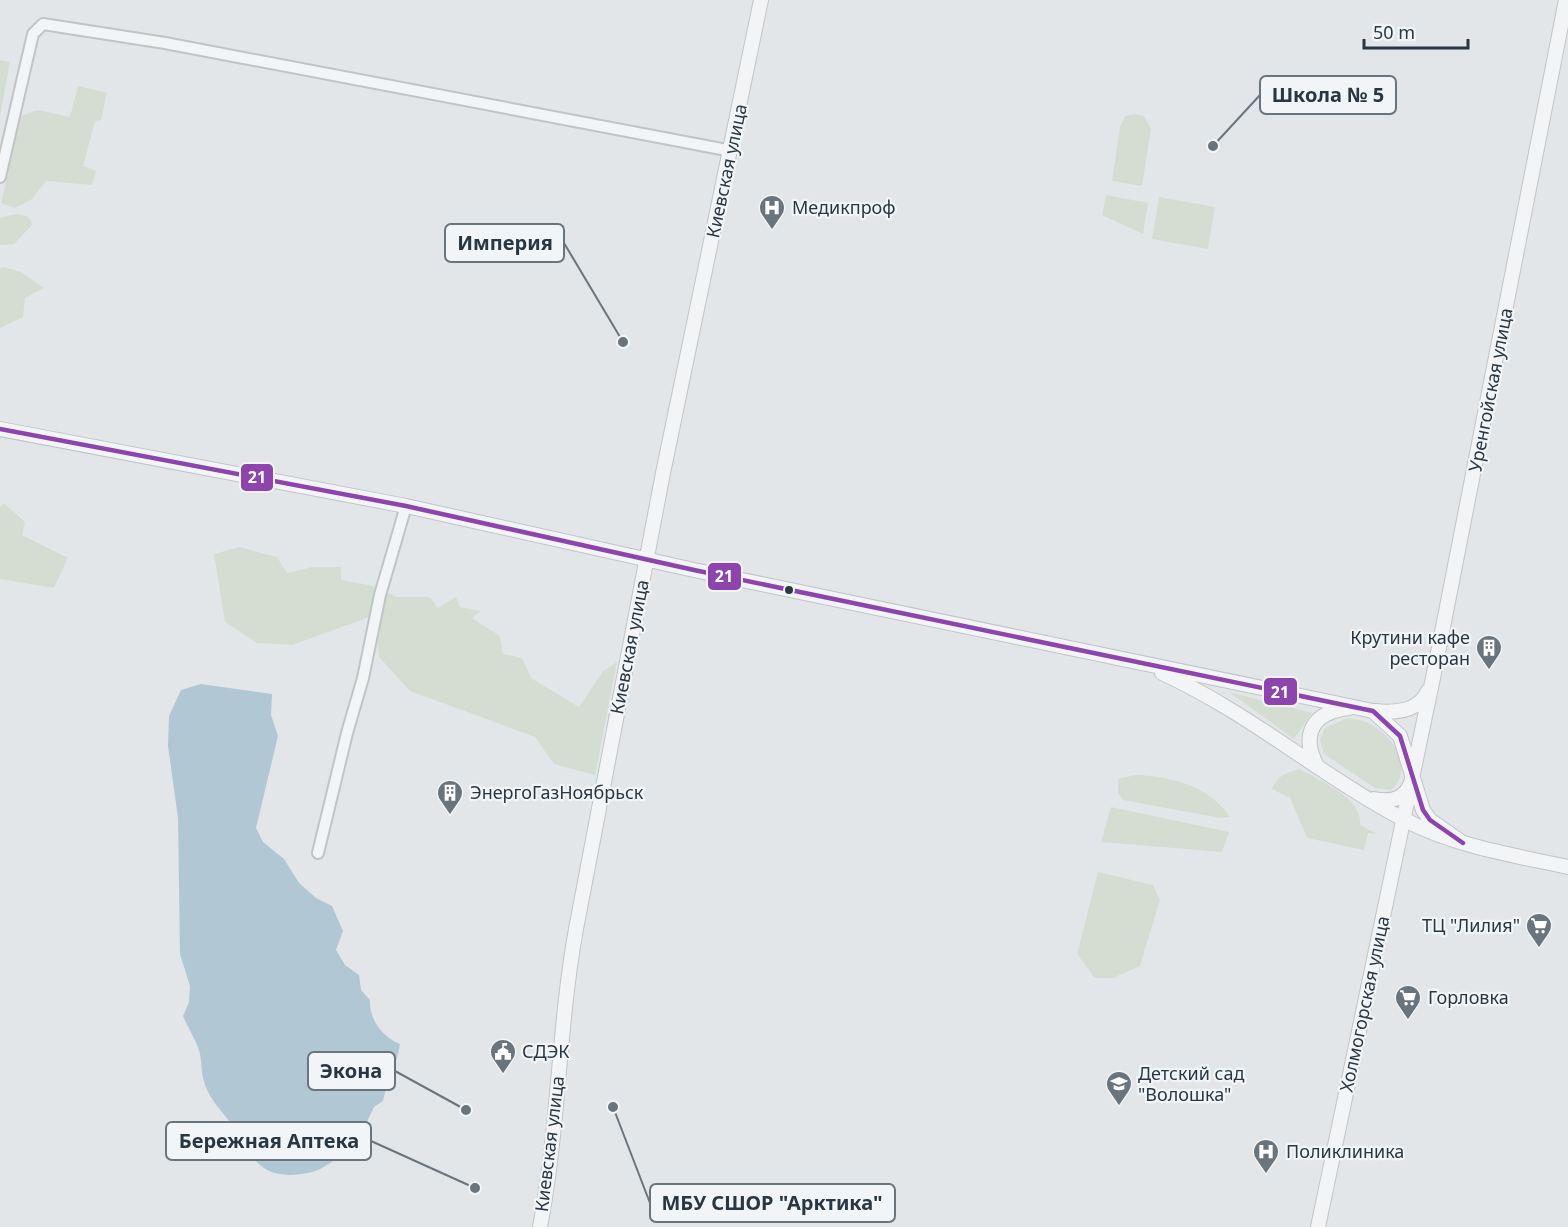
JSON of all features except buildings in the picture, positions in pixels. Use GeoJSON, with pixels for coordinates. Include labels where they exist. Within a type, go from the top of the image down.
{"type":"FeatureCollection","features":[{"type":"Feature","properties":{"kind":"street","name":"Киевская улица"},"geometry":{"type":"LineString","coordinates":[[540,1227],[555,1130],[567,980],[646,560],[732,151],[761,0]]}},
{"type":"Feature","properties":{"kind":"street","name":"Уренгойская улица"},"geometry":{"type":"LineString","coordinates":[[1412,780],[1566,0]]}},
{"type":"Feature","properties":{"kind":"street"},"geometry":{"type":"LineString","coordinates":[[0,177],[33,34],[44,24],[165,43],[732,151]]}},
{"type":"Feature","properties":{"kind":"street"},"geometry":{"type":"LineString","coordinates":[[0,429],[406,506],[646,560],[1368,710],[1400,736],[1409,759],[1412,780],[1420,804],[1430,820],[1463,843]]}},
{"type":"Feature","properties":{"kind":"street"},"geometry":{"type":"LineString","coordinates":[[318,853],[363,678],[380,595],[406,506]]}},
{"type":"Feature","properties":{"kind":"street"},"geometry":{"type":"LineString","coordinates":[[1144,665],[1216,699],[1317,766],[1404,819],[1463,843],[1568,867]]}},
{"type":"Feature","properties":{"kind":"street"},"geometry":{"type":"LineString","coordinates":[[1317,766],[1309,746],[1310,730],[1314,724],[1338,710],[1396,712],[1416,706],[1426,695],[1433,678]]}},
{"type":"Feature","properties":{"kind":"street"},"geometry":{"type":"LineString","coordinates":[[1361,794],[1392,800],[1404,795],[1412,780]]}},
{"type":"Feature","properties":{"kind":"street","name":"Холмогорская улица"},"geometry":{"type":"LineString","coordinates":[[1318,1227],[1412,780]]}},
{"type":"Feature","properties":{"kind":"shaded area"},"geometry":{"type":"Polygon","coordinates":[[[0,60],[10,62],[0,116],[0,60]]]}},
{"type":"Feature","properties":{"kind":"shaded area"},"geometry":{"type":"Polygon","coordinates":[[[78,86],[107,93],[101,120],[95,121],[83,166],[96,171],[92,185],[46,181],[32,199],[15,208],[1,203],[21,116],[38,110],[70,117],[78,86]]]}},
{"type":"Feature","properties":{"kind":"shaded area"},"geometry":{"type":"Polygon","coordinates":[[[1134,114],[1144,116],[1151,129],[1142,186],[1112,181],[1120,127],[1125,116],[1134,114]]]}},
{"type":"Feature","properties":{"kind":"shaded area"},"geometry":{"type":"Polygon","coordinates":[[[1106,195],[1148,203],[1143,234],[1102,215],[1106,195]]]}},
{"type":"Feature","properties":{"kind":"shaded area"},"geometry":{"type":"Polygon","coordinates":[[[1159,197],[1215,207],[1208,249],[1152,239],[1159,197]]]}},
{"type":"Feature","properties":{"kind":"shaded area"},"geometry":{"type":"Polygon","coordinates":[[[16,214],[26,216],[31,220],[32,225],[14,244],[0,245],[0,218],[16,214]]]}},
{"type":"Feature","properties":{"kind":"shaded area"},"geometry":{"type":"Polygon","coordinates":[[[0,268],[21,272],[44,288],[25,298],[23,317],[0,328],[0,268]]]}},
{"type":"Feature","properties":{"kind":"shaded area"},"geometry":{"type":"Polygon","coordinates":[[[4,503],[25,522],[22,535],[68,558],[54,588],[0,579],[0,507],[4,503]]]}},
{"type":"Feature","properties":{"kind":"shaded area"},"geometry":{"type":"Polygon","coordinates":[[[239,547],[277,557],[287,573],[312,567],[341,567],[341,580],[369,585],[397,597],[430,597],[438,608],[456,597],[460,607],[481,611],[472,618],[500,636],[503,654],[522,658],[531,678],[579,707],[603,671],[617,662],[595,775],[554,764],[535,737],[410,691],[379,657],[375,615],[292,645],[257,643],[225,622],[214,554],[239,547]]]}},
{"type":"Feature","properties":{"kind":"shaded area"},"geometry":{"type":"Polygon","coordinates":[[[1229,692],[1312,713],[1294,739],[1229,692]]]}},
{"type":"Feature","properties":{"kind":"shaded area"},"geometry":{"type":"Polygon","coordinates":[[[1347,718],[1366,722],[1376,727],[1398,752],[1401,772],[1391,790],[1375,788],[1324,754],[1320,739],[1325,728],[1347,718]]]}},
{"type":"Feature","properties":{"kind":"shaded area"},"geometry":{"type":"Polygon","coordinates":[[[1300,769],[1339,791],[1355,806],[1360,825],[1377,834],[1368,833],[1364,850],[1307,838],[1290,798],[1272,789],[1283,775],[1300,769]]]}},
{"type":"Feature","properties":{"kind":"shaded area"},"geometry":{"type":"Polygon","coordinates":[[[1135,775],[1175,781],[1200,790],[1222,806],[1230,817],[1220,818],[1123,800],[1118,793],[1118,779],[1135,775]]]}},
{"type":"Feature","properties":{"kind":"shaded area"},"geometry":{"type":"Polygon","coordinates":[[[1111,807],[1229,832],[1222,852],[1101,842],[1111,807]]]}},
{"type":"Feature","properties":{"kind":"shaded area"},"geometry":{"type":"Polygon","coordinates":[[[1098,872],[1153,885],[1160,900],[1140,966],[1113,978],[1095,978],[1077,954],[1098,872]]]}},
{"type":"Feature","properties":{"kind":"water"},"geometry":{"type":"Polygon","coordinates":[[[201,684],[272,694],[271,715],[278,736],[256,828],[263,842],[284,859],[299,883],[316,898],[332,906],[343,931],[336,950],[345,965],[359,975],[361,990],[370,1000],[374,1020],[382,1032],[400,1044],[383,1101],[374,1107],[355,1147],[321,1169],[308,1173],[293,1175],[271,1172],[249,1153],[206,1088],[199,1049],[183,1016],[189,1002],[190,986],[180,954],[178,818],[168,746],[169,716],[181,690],[201,684]]]}},
{"type":"Feature","properties":{"kind":"transit line","name":"21"},"geometry":{"type":"LineString","coordinates":[[0,429],[406,506],[694,570],[1373,711],[1400,736],[1423,810],[1430,820],[1463,843]]}},
{"type":"Feature","properties":{"kind":"place","name":"Школа № 5"},"geometry":{"type":"Point","coordinates":[1213,146]}},
{"type":"Feature","properties":{"kind":"place","name":"Медикпроф"},"geometry":{"type":"Point","coordinates":[772,231]}},
{"type":"Feature","properties":{"kind":"place","name":"Империя"},"geometry":{"type":"Point","coordinates":[623,342]}},
{"type":"Feature","properties":{"kind":"place","name":"Крутини кафе ресторан"},"geometry":{"type":"Point","coordinates":[1489,671]}},
{"type":"Feature","properties":{"kind":"place","name":"ЭнергоГазНоябрьск"},"geometry":{"type":"Point","coordinates":[450,816]}},
{"type":"Feature","properties":{"kind":"place","name":"ТЦ \"Лилия\""},"geometry":{"type":"Point","coordinates":[1539,949]}},
{"type":"Feature","properties":{"kind":"place","name":"Горловка"},"geometry":{"type":"Point","coordinates":[1408,1021]}},
{"type":"Feature","properties":{"kind":"place","name":"СДЭК"},"geometry":{"type":"Point","coordinates":[503,1075]}},
{"type":"Feature","properties":{"kind":"place","name":"МБУ СШОР \"Арктика\""},"geometry":{"type":"Point","coordinates":[613,1107]}},
{"type":"Feature","properties":{"kind":"place","name":"Детский сад \"Волошка\""},"geometry":{"type":"Point","coordinates":[1119,1107]}},
{"type":"Feature","properties":{"kind":"place","name":"Экона"},"geometry":{"type":"Point","coordinates":[466,1110]}},
{"type":"Feature","properties":{"kind":"place","name":"Поликлиника"},"geometry":{"type":"Point","coordinates":[1266,1175]}},
{"type":"Feature","properties":{"kind":"place","name":"Бережная Аптека"},"geometry":{"type":"Point","coordinates":[475,1188]}}]}
